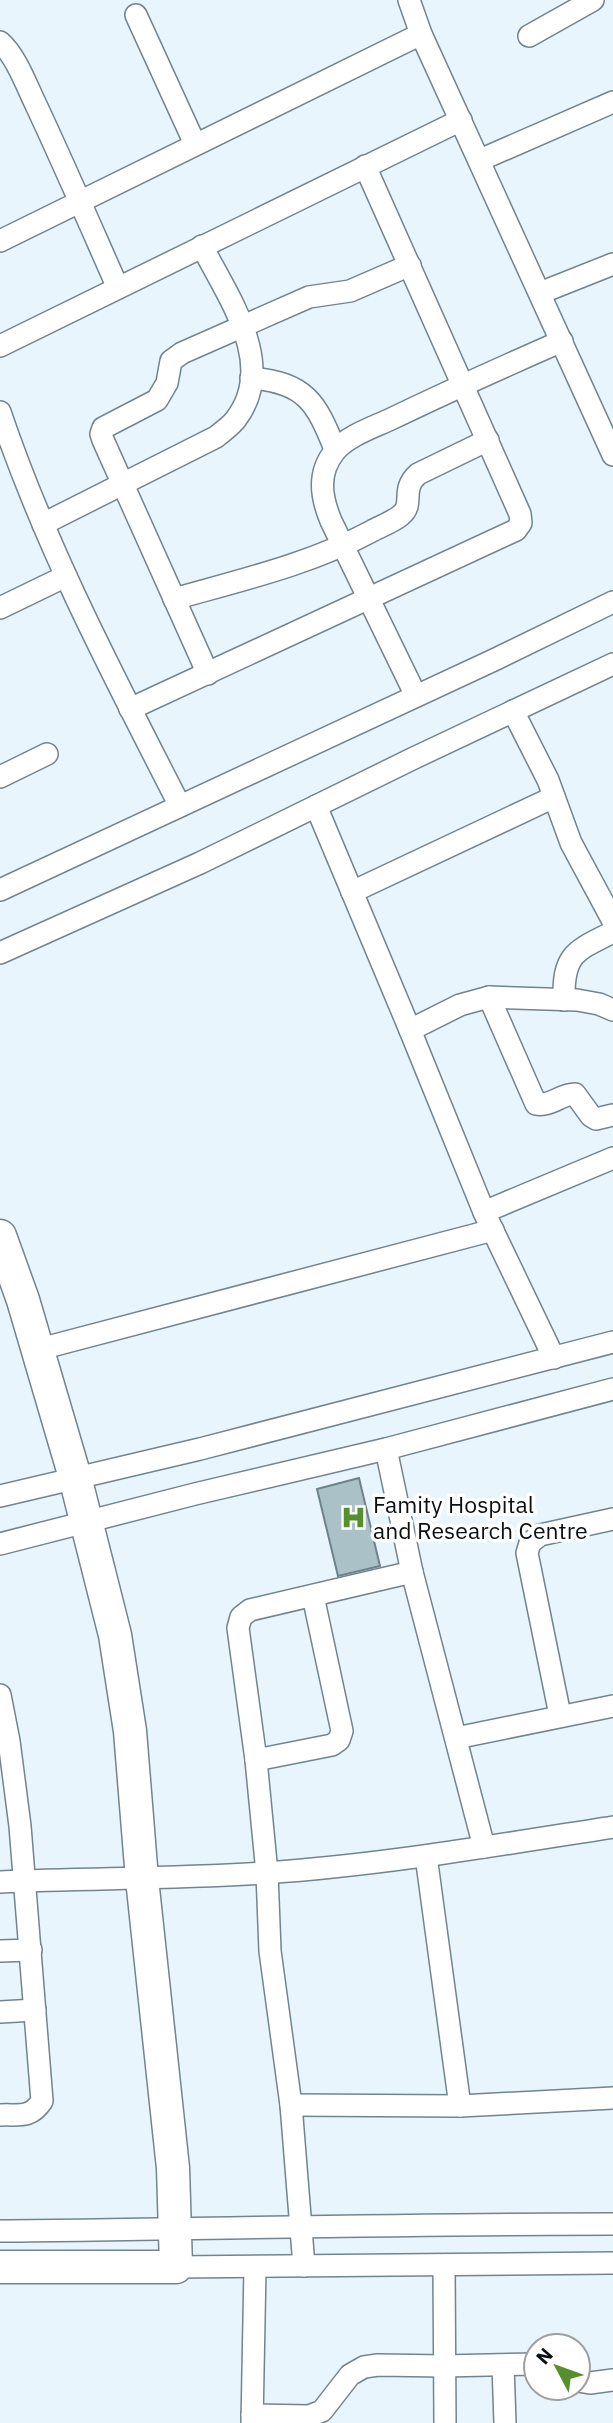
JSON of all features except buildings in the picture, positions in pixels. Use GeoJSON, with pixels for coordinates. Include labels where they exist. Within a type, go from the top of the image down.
{"type":"FeatureCollection","features":[{"type":"Feature","properties":{"kind":"street"},"geometry":{"type":"LineString","coordinates":[[409,0],[421,34],[613,455]]}},
{"type":"Feature","properties":{"kind":"street"},"geometry":{"type":"LineString","coordinates":[[529,36],[593,0]]}},
{"type":"Feature","properties":{"kind":"street"},"geometry":{"type":"LineString","coordinates":[[136,15],[195,144]]}},
{"type":"Feature","properties":{"kind":"street"},"geometry":{"type":"LineString","coordinates":[[0,241],[421,34]]}},
{"type":"Feature","properties":{"kind":"street"},"geometry":{"type":"LineString","coordinates":[[0,42],[6,47],[28,88],[118,288]]}},
{"type":"Feature","properties":{"kind":"street"},"geometry":{"type":"LineString","coordinates":[[480,160],[613,102]]}},
{"type":"Feature","properties":{"kind":"street"},"geometry":{"type":"LineString","coordinates":[[0,346],[461,120]]}},
{"type":"Feature","properties":{"kind":"street"},"geometry":{"type":"LineString","coordinates":[[130,709],[516,530],[521,523],[520,514],[488,440],[365,166]]}},
{"type":"Feature","properties":{"kind":"street"},"geometry":{"type":"LineString","coordinates":[[43,524],[216,437],[236,419],[247,399],[251,379],[251,352],[243,325],[202,246]]}},
{"type":"Feature","properties":{"kind":"street"},"geometry":{"type":"LineString","coordinates":[[540,293],[613,264]]}},
{"type":"Feature","properties":{"kind":"street"},"geometry":{"type":"LineString","coordinates":[[208,674],[122,486],[101,434],[103,428],[157,400],[167,383],[171,360],[182,353],[309,297],[350,291],[410,265]]}},
{"type":"Feature","properties":{"kind":"street"},"geometry":{"type":"LineString","coordinates":[[416,696],[342,547],[323,500],[322,473],[335,449],[357,436],[463,384],[562,341]]}},
{"type":"Feature","properties":{"kind":"street"},"geometry":{"type":"LineString","coordinates":[[251,379],[276,380],[293,387],[308,398],[322,415],[335,449]]}},
{"type":"Feature","properties":{"kind":"street"},"geometry":{"type":"LineString","coordinates":[[0,412],[6,446],[130,709],[180,806]]}},
{"type":"Feature","properties":{"kind":"street"},"geometry":{"type":"LineString","coordinates":[[174,599],[261,575],[342,547],[401,515],[408,502],[410,481],[418,474],[488,440]]}},
{"type":"Feature","properties":{"kind":"street"},"geometry":{"type":"LineString","coordinates":[[0,608],[66,576]]}},
{"type":"Feature","properties":{"kind":"street"},"geometry":{"type":"LineString","coordinates":[[0,890],[613,602]]}},
{"type":"Feature","properties":{"kind":"street"},"geometry":{"type":"LineString","coordinates":[[0,953],[200,863],[613,664]]}},
{"type":"Feature","properties":{"kind":"street"},"geometry":{"type":"LineString","coordinates":[[513,711],[548,780],[571,843],[613,921]]}},
{"type":"Feature","properties":{"kind":"street"},"geometry":{"type":"LineString","coordinates":[[0,777],[47,754]]}},
{"type":"Feature","properties":{"kind":"street"},"geometry":{"type":"LineString","coordinates":[[352,892],[554,797]]}},
{"type":"Feature","properties":{"kind":"street"},"geometry":{"type":"LineString","coordinates":[[316,806],[488,1221],[554,1358]]}},
{"type":"Feature","properties":{"kind":"street"},"geometry":{"type":"LineString","coordinates":[[564,1000],[564,978],[569,962],[579,949],[613,932]]}},
{"type":"Feature","properties":{"kind":"street"},"geometry":{"type":"LineString","coordinates":[[411,1030],[460,1005],[489,997],[564,1000],[599,1004],[613,1010]]}},
{"type":"Feature","properties":{"kind":"street"},"geometry":{"type":"LineString","coordinates":[[489,997],[536,1104],[544,1105],[575,1094],[596,1119],[613,1115]]}},
{"type":"Feature","properties":{"kind":"street"},"geometry":{"type":"LineString","coordinates":[[36,1350],[488,1221],[613,1158]]}},
{"type":"Feature","properties":{"kind":"street"},"geometry":{"type":"LineString","coordinates":[[0,1237],[23,1300],[75,1477],[116,1635],[130,1731],[142,1879],[173,2168],[176,2267]]}},
{"type":"Feature","properties":{"kind":"street"},"geometry":{"type":"LineString","coordinates":[[0,1496],[213,1446],[613,1342]]}},
{"type":"Feature","properties":{"kind":"street"},"geometry":{"type":"LineString","coordinates":[[0,1544],[386,1449],[613,1389]]}},
{"type":"Feature","properties":{"kind":"street"},"geometry":{"type":"LineString","coordinates":[[386,1449],[412,1572],[484,1847]]}},
{"type":"Feature","properties":{"kind":"street"},"geometry":{"type":"LineString","coordinates":[[560,1715],[527,1553],[530,1543],[540,1535],[613,1519]]}},
{"type":"Feature","properties":{"kind":"street"},"geometry":{"type":"LineString","coordinates":[[304,2266],[291,2105],[270,1951],[267,1873],[256,1760],[238,1628],[241,1617],[250,1610],[412,1572]]}},
{"type":"Feature","properties":{"kind":"street"},"geometry":{"type":"LineString","coordinates":[[256,1760],[332,1745],[339,1740],[342,1731],[313,1595]]}},
{"type":"Feature","properties":{"kind":"street"},"geometry":{"type":"LineString","coordinates":[[0,1695],[5,1742],[20,1826],[42,2101],[35,2111],[0,2115]]}},
{"type":"Feature","properties":{"kind":"street"},"geometry":{"type":"LineString","coordinates":[[456,1738],[613,1706]]}},
{"type":"Feature","properties":{"kind":"street"},"geometry":{"type":"LineString","coordinates":[[0,1882],[267,1873],[426,1856],[613,1827]]}},
{"type":"Feature","properties":{"kind":"street"},"geometry":{"type":"LineString","coordinates":[[426,1856],[460,2106]]}},
{"type":"Feature","properties":{"kind":"street"},"geometry":{"type":"LineString","coordinates":[[0,1951],[30,1950]]}},
{"type":"Feature","properties":{"kind":"street"},"geometry":{"type":"LineString","coordinates":[[0,2012],[35,2010]]}},
{"type":"Feature","properties":{"kind":"street"},"geometry":{"type":"LineString","coordinates":[[291,2105],[460,2106],[613,2098]]}},
{"type":"Feature","properties":{"kind":"street"},"geometry":{"type":"LineString","coordinates":[[0,2231],[613,2224]]}},
{"type":"Feature","properties":{"kind":"street"},"geometry":{"type":"LineString","coordinates":[[0,2267],[255,2268],[613,2263]]}},
{"type":"Feature","properties":{"kind":"street"},"geometry":{"type":"LineString","coordinates":[[444,2265],[445,2423]]}},
{"type":"Feature","properties":{"kind":"street"},"geometry":{"type":"LineString","coordinates":[[255,2268],[252,2419],[309,2416],[322,2411],[350,2375],[364,2367],[522,2364]]}},
{"type":"Feature","properties":{"kind":"street"},"geometry":{"type":"LineString","coordinates":[[503,2365],[505,2423]]}},
{"type":"Feature","properties":{"kind":"street"},"geometry":{"type":"LineString","coordinates":[[592,2383],[613,2380]]}},
{"type":"Feature","properties":{"kind":"place","name":"Famity Hospital and Research Centre"},"geometry":{"type":"Point","coordinates":[353,1518]}}]}
